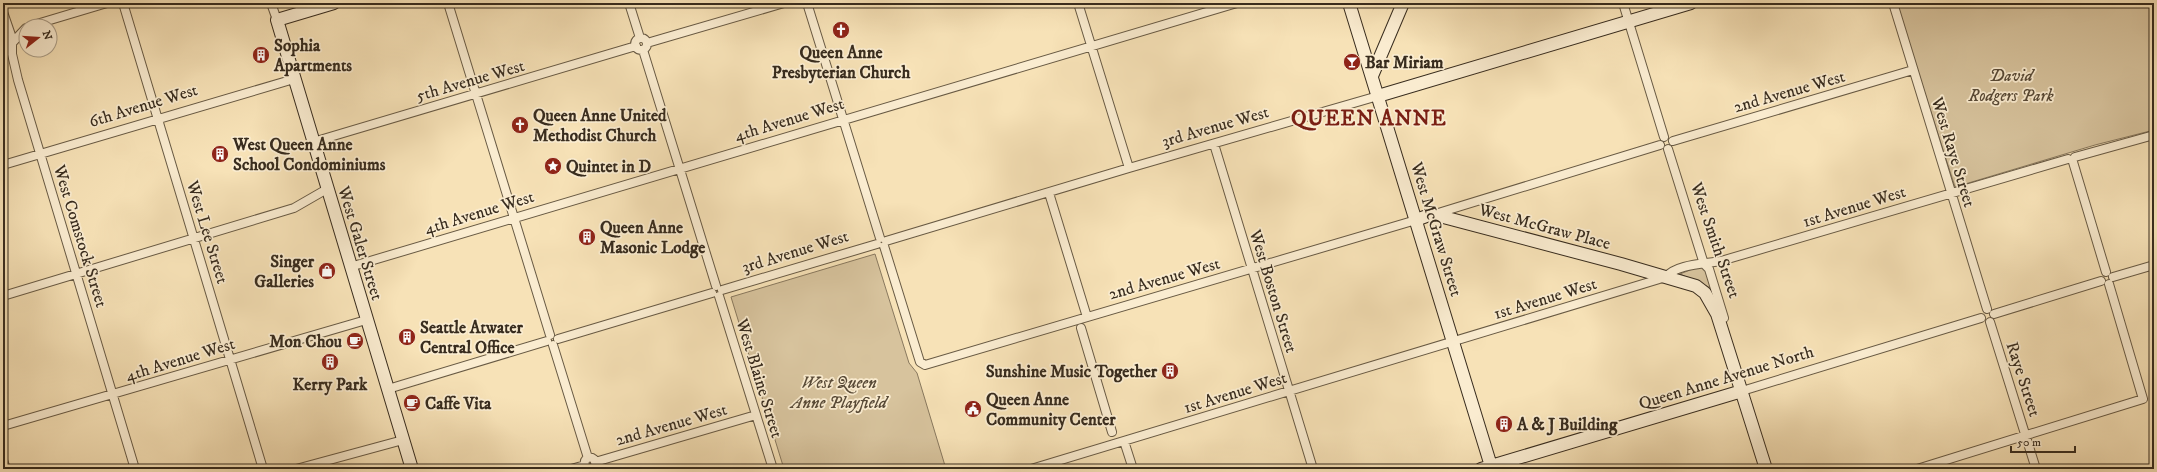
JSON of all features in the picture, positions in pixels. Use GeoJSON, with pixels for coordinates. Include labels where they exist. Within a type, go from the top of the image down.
{"type":"FeatureCollection","features":[{"type":"Feature","properties":{"kind":"street"},"geometry":{"type":"LineString","coordinates":[[57,18],[107,3]]}},
{"type":"Feature","properties":{"kind":"street","name":"West Lee Street"},"geometry":{"type":"LineString","coordinates":[[123,3],[263,469]]}},
{"type":"Feature","properties":{"kind":"street","name":"West Galer Street"},"geometry":{"type":"LineString","coordinates":[[272,3],[326,190],[412,469]]}},
{"type":"Feature","properties":{"kind":"street"},"geometry":{"type":"LineString","coordinates":[[277,20],[334,3]]}},
{"type":"Feature","properties":{"kind":"street"},"geometry":{"type":"LineString","coordinates":[[448,3],[590,465]]}},
{"type":"Feature","properties":{"kind":"street","name":"West Blaine Street"},"geometry":{"type":"LineString","coordinates":[[630,3],[717,291],[773,469]]}},
{"type":"Feature","properties":{"kind":"street","name":"5th Avenue West"},"geometry":{"type":"LineString","coordinates":[[313,142],[784,3]]}},
{"type":"Feature","properties":{"kind":"street"},"geometry":{"type":"LineString","coordinates":[[807,3],[842,119],[882,242]]}},
{"type":"Feature","properties":{"kind":"street"},"geometry":{"type":"LineString","coordinates":[[1078,3],[1129,168]]}},
{"type":"Feature","properties":{"kind":"street","name":"4th Avenue West"},"geometry":{"type":"LineString","coordinates":[[350,266],[1237,3]]}},
{"type":"Feature","properties":{"kind":"street","name":"West McGraw Street"},"geometry":{"type":"LineString","coordinates":[[1349,3],[1454,342],[1488,468]]}},
{"type":"Feature","properties":{"kind":"street"},"geometry":{"type":"LineString","coordinates":[[1372,76],[1403,3]]}},
{"type":"Feature","properties":{"kind":"street"},"geometry":{"type":"LineString","coordinates":[[1622,3],[1664,137],[1661,139],[1664,147]]}},
{"type":"Feature","properties":{"kind":"street","name":"3rd Avenue West"},"geometry":{"type":"LineString","coordinates":[[388,390],[1129,168],[1692,3]]}},
{"type":"Feature","properties":{"kind":"street","name":"West Raye Street"},"geometry":{"type":"LineString","coordinates":[[1893,3],[1951,192],[1990,311]]}},
{"type":"Feature","properties":{"kind":"street","name":"West Comstock Street"},"geometry":{"type":"LineString","coordinates":[[3,12],[12,42],[13,64],[135,469]]}},
{"type":"Feature","properties":{"kind":"street"},"geometry":{"type":"LineString","coordinates":[[12,42],[18,36]]}},
{"type":"Feature","properties":{"kind":"street","name":"2nd Avenue West"},"geometry":{"type":"LineString","coordinates":[[1673,141],[1913,70]]}},
{"type":"Feature","properties":{"kind":"street","name":"6th Avenue West"},"geometry":{"type":"LineString","coordinates":[[3,165],[294,79]]}},
{"type":"Feature","properties":{"kind":"street","name":"1st Avenue West"},"geometry":{"type":"LineString","coordinates":[[1031,469],[1666,277],[1670,272],[1698,263],[1704,264],[1721,262],[1951,192],[2154,135]]}},
{"type":"Feature","properties":{"kind":"street"},"geometry":{"type":"LineString","coordinates":[[1416,220],[1432,214],[1664,147],[1672,146],[1673,141],[1670,137],[1664,137]]}},
{"type":"Feature","properties":{"kind":"street","name":"West Boston Street"},"geometry":{"type":"LineString","coordinates":[[1214,144],[1313,469]]}},
{"type":"Feature","properties":{"kind":"street","name":"West Smith Street"},"geometry":{"type":"LineString","coordinates":[[1664,147],[1704,264],[1709,269],[1724,320],[1727,343]]}},
{"type":"Feature","properties":{"kind":"street"},"geometry":{"type":"LineString","coordinates":[[1917,469],[2143,399],[2108,280],[2110,273],[2106,272],[2072,159]]}},
{"type":"Feature","properties":{"kind":"street"},"geometry":{"type":"LineString","coordinates":[[3,296],[294,208],[326,190]]}},
{"type":"Feature","properties":{"kind":"street"},"geometry":{"type":"LineString","coordinates":[[1049,193],[1087,317]]}},
{"type":"Feature","properties":{"kind":"street","name":"West McGraw Place"},"geometry":{"type":"LineString","coordinates":[[1432,214],[1666,277]]}},
{"type":"Feature","properties":{"kind":"street","name":"2nd Avenue West"},"geometry":{"type":"LineString","coordinates":[[882,242],[921,364],[930,364],[1416,220]]}},
{"type":"Feature","properties":{"kind":"street"},"geometry":{"type":"LineString","coordinates":[[1990,311],[1994,318],[1990,322],[1985,322],[1981,318],[1982,313],[2108,280],[2154,265]]}},
{"type":"Feature","properties":{"kind":"street","name":"West Smith Street"},"geometry":{"type":"LineString","coordinates":[[1666,277],[1683,281],[1705,293],[1712,303],[1727,343],[1766,468]]}},
{"type":"Feature","properties":{"kind":"street","name":"Queen Anne Avenue North"},"geometry":{"type":"LineString","coordinates":[[1488,468],[1981,318]]}},
{"type":"Feature","properties":{"kind":"street","name":"4th Avenue West"},"geometry":{"type":"LineString","coordinates":[[3,426],[366,320]]}},
{"type":"Feature","properties":{"kind":"street","name":"Raye Street"},"geometry":{"type":"LineString","coordinates":[[1990,322],[2036,469]]}},
{"type":"Feature","properties":{"kind":"street"},"geometry":{"type":"LineString","coordinates":[[1081,328],[1112,432]]}},
{"type":"Feature","properties":{"kind":"street","name":"2nd Avenue West"},"geometry":{"type":"LineString","coordinates":[[571,469],[590,465],[756,414]]}},
{"type":"Feature","properties":{"kind":"street"},"geometry":{"type":"LineString","coordinates":[[296,469],[403,440]]}},
{"type":"Feature","properties":{"kind":"street"},"geometry":{"type":"LineString","coordinates":[[1124,441],[1133,469]]}},
{"type":"Feature","properties":{"kind":"street"},"geometry":{"type":"LineString","coordinates":[[3,460],[6,469]]}},
{"type":"Feature","properties":{"kind":"green space","name":"David Rodgers Park"},"geometry":{"type":"Polygon","coordinates":[[[1896,3],[2154,3],[2154,130],[2095,145],[1955,187],[1896,3]]]}},
{"type":"Feature","properties":{"kind":"green space","name":"West Queen Anne Playfield"},"geometry":{"type":"Polygon","coordinates":[[[875,254],[909,363],[917,373],[946,469],[784,469],[731,297],[875,254]]]}},
{"type":"Feature","properties":{"kind":"green space"},"geometry":{"type":"Polygon","coordinates":[[[1700,266],[1706,269],[1711,288],[1680,274],[1700,266]]]}},
{"type":"Feature","properties":{"kind":"place","name":"Queen Anne Presbyterian Church"},"geometry":{"type":"Point","coordinates":[841,30]}},
{"type":"Feature","properties":{"kind":"place","name":"Sophia Apartments"},"geometry":{"type":"Point","coordinates":[261,55]}},
{"type":"Feature","properties":{"kind":"place","name":"Bar Miriam"},"geometry":{"type":"Point","coordinates":[1352,62]}},
{"type":"Feature","properties":{"kind":"place","name":"Queen Anne United Methodist Church"},"geometry":{"type":"Point","coordinates":[520,125]}},
{"type":"Feature","properties":{"kind":"place","name":"West Queen Anne School Condominiums"},"geometry":{"type":"Point","coordinates":[220,154]}},
{"type":"Feature","properties":{"kind":"place","name":"Quintet in D"},"geometry":{"type":"Point","coordinates":[553,166]}},
{"type":"Feature","properties":{"kind":"place","name":"Queen Anne Masonic Lodge"},"geometry":{"type":"Point","coordinates":[587,237]}},
{"type":"Feature","properties":{"kind":"place","name":"Singer Galleries"},"geometry":{"type":"Point","coordinates":[327,271]}},
{"type":"Feature","properties":{"kind":"place","name":"Seattle Atwater Central Office"},"geometry":{"type":"Point","coordinates":[407,337]}},
{"type":"Feature","properties":{"kind":"place","name":"Mon Chou"},"geometry":{"type":"Point","coordinates":[355,341]}},
{"type":"Feature","properties":{"kind":"place","name":"Kerry Park"},"geometry":{"type":"Point","coordinates":[330,362]}},
{"type":"Feature","properties":{"kind":"place","name":"Sunshine Music Together"},"geometry":{"type":"Point","coordinates":[1170,371]}},
{"type":"Feature","properties":{"kind":"place","name":"Caffe Vita"},"geometry":{"type":"Point","coordinates":[412,403]}},
{"type":"Feature","properties":{"kind":"place","name":"Queen Anne Community Center"},"geometry":{"type":"Point","coordinates":[973,409]}},
{"type":"Feature","properties":{"kind":"place","name":"A & J Building"},"geometry":{"type":"Point","coordinates":[1504,424]}},
{"type":"Feature","properties":{"kind":"district","name":"QUEEN ANNE"},"geometry":{"type":"Point","coordinates":[1369,118]}}]}
